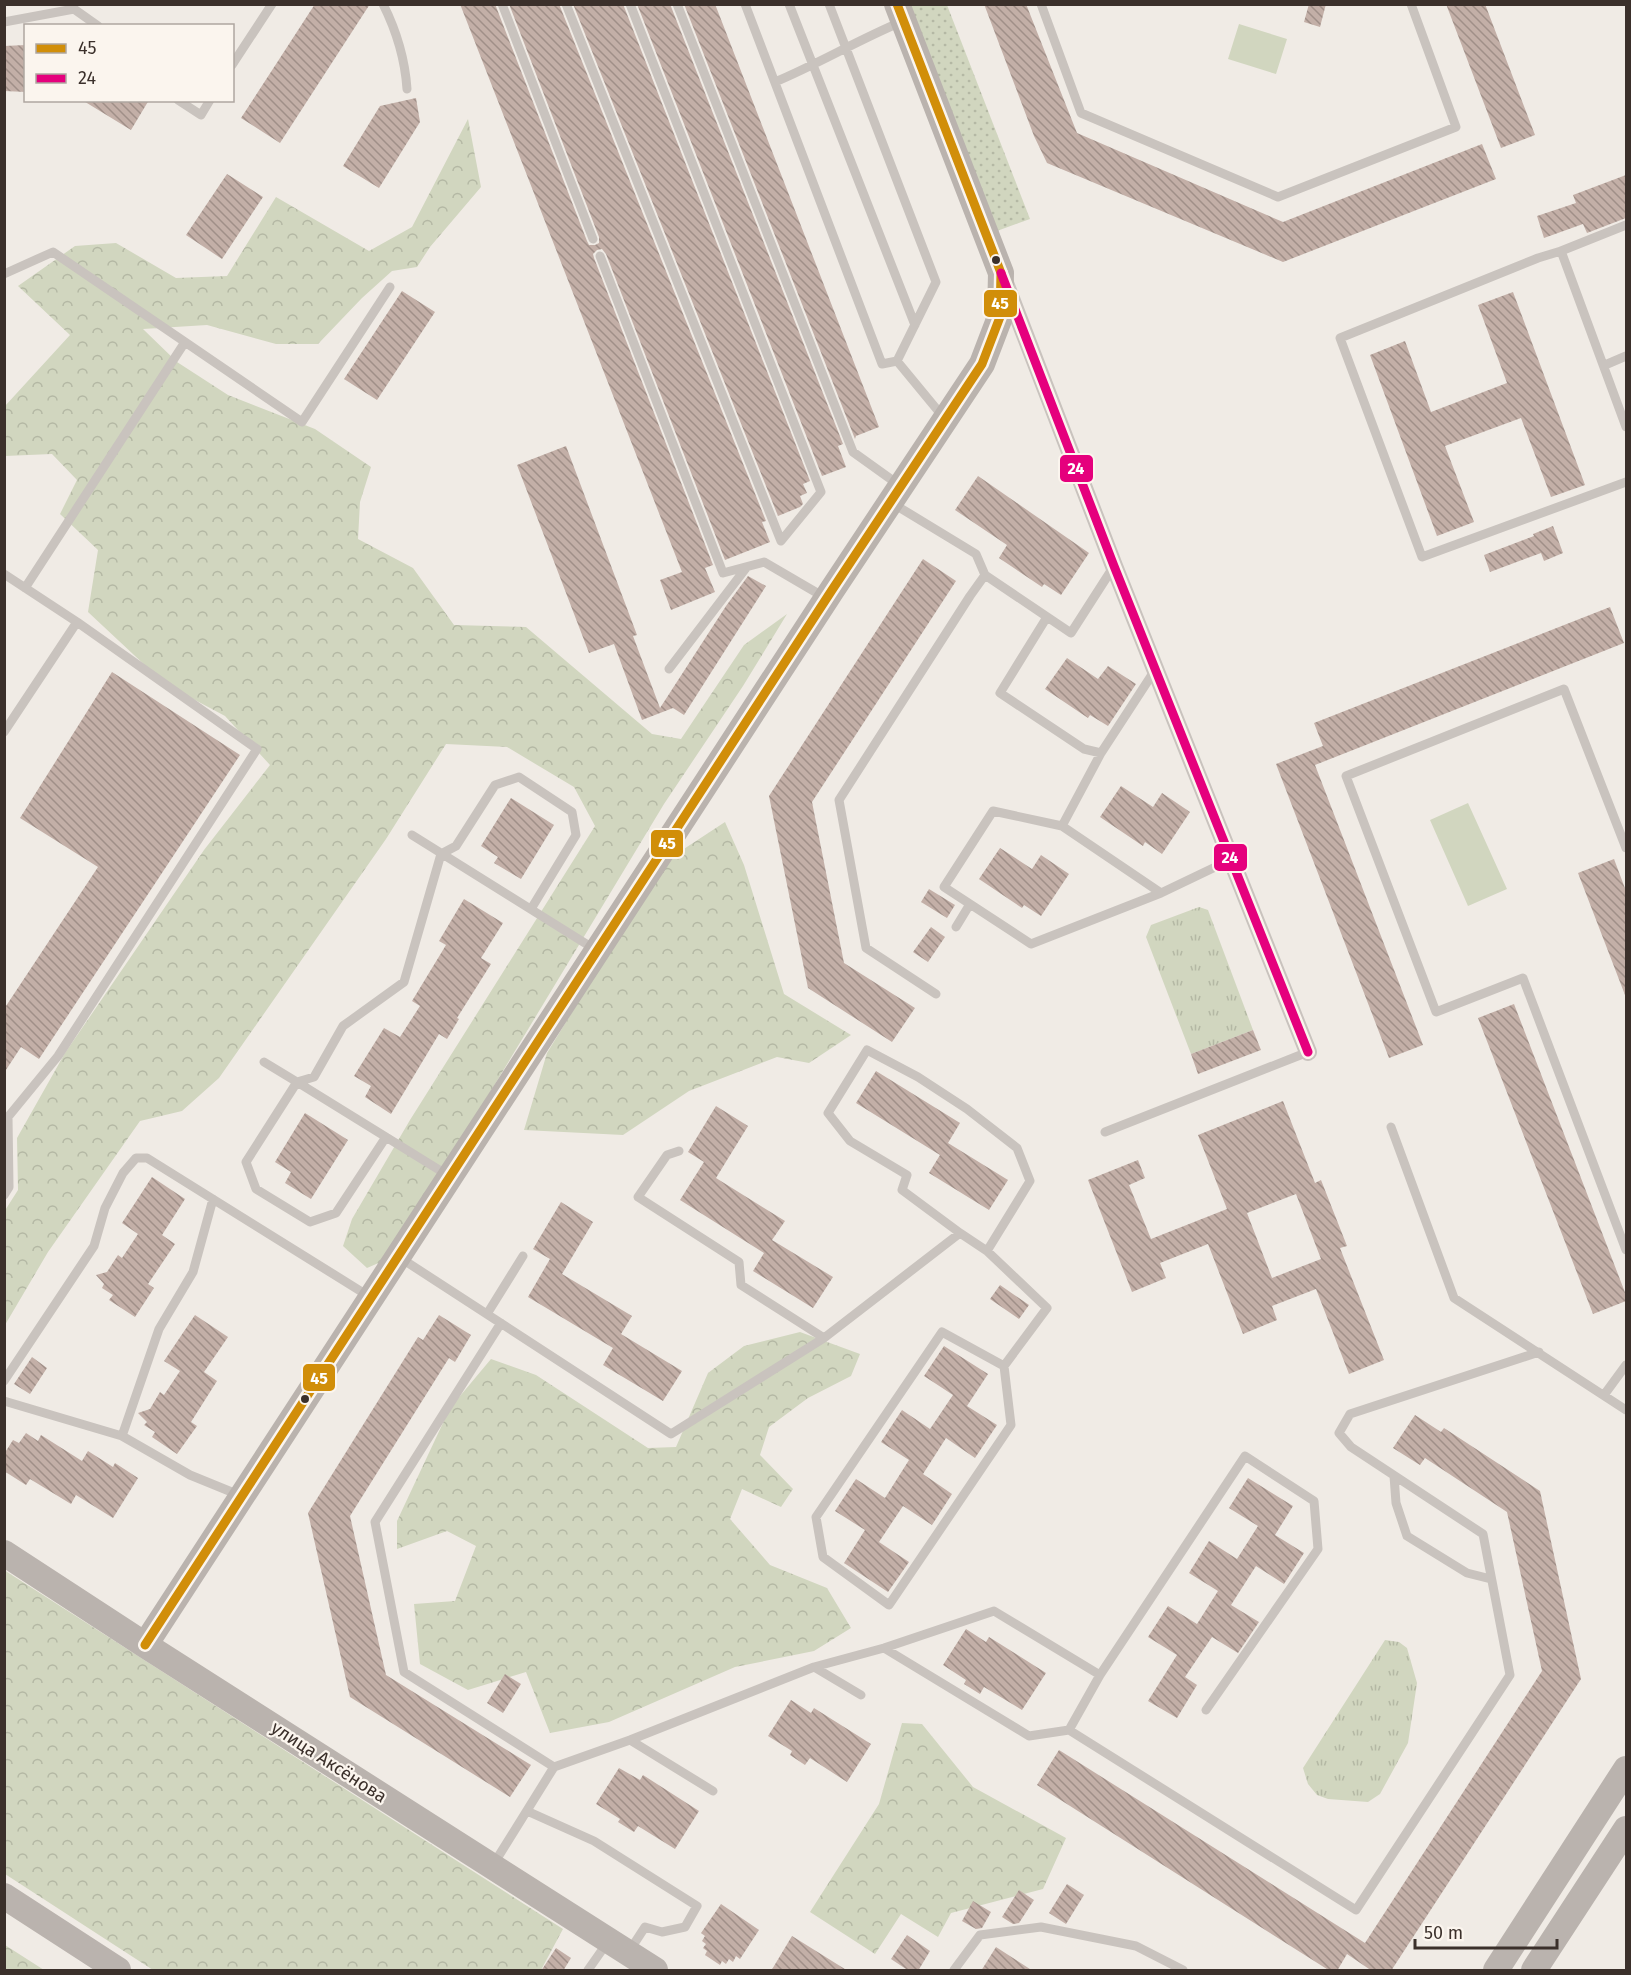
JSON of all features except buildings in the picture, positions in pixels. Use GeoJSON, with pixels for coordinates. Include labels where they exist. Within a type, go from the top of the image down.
{"type":"FeatureCollection","features":[{"type":"Feature","properties":{"kind":"street"},"geometry":{"type":"LineString","coordinates":[[900,13],[1114,566],[1308,1052]]}},
{"type":"Feature","properties":{"kind":"street"},"geometry":{"type":"LineString","coordinates":[[145,1645],[826,599],[982,364],[1000,317],[1001,273]]}},
{"type":"Feature","properties":{"kind":"street","name":"улица Аксёнова"},"geometry":{"type":"LineString","coordinates":[[4,1553],[655,1971]]}},
{"type":"Feature","properties":{"kind":"street"},"geometry":{"type":"LineString","coordinates":[[1496,1971],[1626,1769]]}},
{"type":"Feature","properties":{"kind":"street"},"geometry":{"type":"LineString","coordinates":[[1534,1971],[1626,1830]]}},
{"type":"Feature","properties":{"kind":"street"},"geometry":{"type":"LineString","coordinates":[[4,1896],[118,1971]]}},
{"type":"Feature","properties":{"kind":"lane"},"geometry":{"type":"LineString","coordinates":[[234,62],[272,4]]}},
{"type":"Feature","properties":{"kind":"lane"},"geometry":{"type":"LineString","coordinates":[[383,4],[395,28],[405,66],[407,89]]}},
{"type":"Feature","properties":{"kind":"lane"},"geometry":{"type":"LineString","coordinates":[[502,4],[593,239]]}},
{"type":"Feature","properties":{"kind":"lane"},"geometry":{"type":"LineString","coordinates":[[566,4],[781,541],[821,492],[630,4]]}},
{"type":"Feature","properties":{"kind":"lane"},"geometry":{"type":"LineString","coordinates":[[677,4],[853,452],[895,494],[976,554],[985,575],[1071,633],[1114,566]]}},
{"type":"Feature","properties":{"kind":"lane"},"geometry":{"type":"LineString","coordinates":[[745,4],[882,364],[897,361]]}},
{"type":"Feature","properties":{"kind":"lane"},"geometry":{"type":"LineString","coordinates":[[789,4],[915,325]]}},
{"type":"Feature","properties":{"kind":"lane"},"geometry":{"type":"LineString","coordinates":[[829,4],[936,282],[897,361]]}},
{"type":"Feature","properties":{"kind":"lane"},"geometry":{"type":"LineString","coordinates":[[1041,4],[1081,113],[1278,197],[1456,127],[1411,4]]}},
{"type":"Feature","properties":{"kind":"lane"},"geometry":{"type":"LineString","coordinates":[[4,22],[56,8],[75,9],[95,24]]}},
{"type":"Feature","properties":{"kind":"lane"},"geometry":{"type":"LineString","coordinates":[[775,82],[845,49],[900,13]]}},
{"type":"Feature","properties":{"kind":"lane"},"geometry":{"type":"LineString","coordinates":[[181,102],[201,115],[209,102]]}},
{"type":"Feature","properties":{"kind":"lane"},"geometry":{"type":"LineString","coordinates":[[1626,225],[1340,338],[1422,557],[1626,482]]}},
{"type":"Feature","properties":{"kind":"lane"},"geometry":{"type":"LineString","coordinates":[[1561,251],[1626,427]]}},
{"type":"Feature","properties":{"kind":"lane"},"geometry":{"type":"LineString","coordinates":[[4,274],[52,252],[302,422],[390,287]]}},
{"type":"Feature","properties":{"kind":"lane"},"geometry":{"type":"LineString","coordinates":[[600,256],[723,573],[764,562],[826,599]]}},
{"type":"Feature","properties":{"kind":"lane"},"geometry":{"type":"LineString","coordinates":[[25,588],[184,342]]}},
{"type":"Feature","properties":{"kind":"lane"},"geometry":{"type":"LineString","coordinates":[[1605,365],[1626,356]]}},
{"type":"Feature","properties":{"kind":"lane"},"geometry":{"type":"LineString","coordinates":[[897,361],[945,420]]}},
{"type":"Feature","properties":{"kind":"lane"},"geometry":{"type":"LineString","coordinates":[[669,669],[746,568]]}},
{"type":"Feature","properties":{"kind":"lane"},"geometry":{"type":"LineString","coordinates":[[4,574],[77,622],[257,749],[58,1056],[8,1118],[9,1187],[4,1195]]}},
{"type":"Feature","properties":{"kind":"lane"},"geometry":{"type":"LineString","coordinates":[[936,994],[866,948],[839,800],[969,596],[985,575]]}},
{"type":"Feature","properties":{"kind":"lane"},"geometry":{"type":"LineString","coordinates":[[1047,617],[1000,693],[1084,749],[1101,753]]}},
{"type":"Feature","properties":{"kind":"lane"},"geometry":{"type":"LineString","coordinates":[[4,732],[77,622]]}},
{"type":"Feature","properties":{"kind":"lane"},"geometry":{"type":"LineString","coordinates":[[1062,826],[1101,753],[1156,669]]}},
{"type":"Feature","properties":{"kind":"lane"},"geometry":{"type":"LineString","coordinates":[[1626,848],[1564,689],[1346,776],[1436,1012],[1523,978],[1626,1250]]}},
{"type":"Feature","properties":{"kind":"lane"},"geometry":{"type":"LineString","coordinates":[[386,1137],[336,1213],[310,1222],[256,1189],[246,1162],[297,1082],[314,1077],[343,1026],[404,982],[441,854],[456,846],[495,784],[519,777],[572,812],[576,836],[531,909]]}},
{"type":"Feature","properties":{"kind":"lane"},"geometry":{"type":"LineString","coordinates":[[1161,892],[1062,826],[993,811],[945,887],[1031,944],[1161,892],[1232,859]]}},
{"type":"Feature","properties":{"kind":"lane"},"geometry":{"type":"LineString","coordinates":[[412,835],[597,951]]}},
{"type":"Feature","properties":{"kind":"lane"},"geometry":{"type":"LineString","coordinates":[[956,927],[970,904]]}},
{"type":"Feature","properties":{"kind":"lane"},"geometry":{"type":"LineString","coordinates":[[987,1251],[1030,1180],[1017,1148],[967,1108],[918,1077],[867,1050],[828,1113],[850,1141],[907,1175],[902,1190],[987,1251],[1047,1308],[1004,1366],[1011,1425],[889,1605],[823,1557],[816,1517],[942,1332],[1004,1366]]}},
{"type":"Feature","properties":{"kind":"lane"},"geometry":{"type":"LineString","coordinates":[[1105,1132],[1308,1052]]}},
{"type":"Feature","properties":{"kind":"lane"},"geometry":{"type":"LineString","coordinates":[[264,1062],[451,1177]]}},
{"type":"Feature","properties":{"kind":"lane"},"geometry":{"type":"LineString","coordinates":[[1391,1127],[1454,1298],[1626,1410]]}},
{"type":"Feature","properties":{"kind":"lane"},"geometry":{"type":"LineString","coordinates":[[679,1151],[667,1155],[638,1197],[739,1262],[741,1285],[824,1338]]}},
{"type":"Feature","properties":{"kind":"lane"},"geometry":{"type":"LineString","coordinates":[[4,1381],[94,1246],[105,1208],[123,1173],[136,1158],[147,1158],[372,1298]]}},
{"type":"Feature","properties":{"kind":"lane"},"geometry":{"type":"LineString","coordinates":[[122,1436],[159,1329],[193,1272],[213,1199]]}},
{"type":"Feature","properties":{"kind":"lane"},"geometry":{"type":"LineString","coordinates":[[399,1257],[671,1434],[824,1338],[960,1233]]}},
{"type":"Feature","properties":{"kind":"lane"},"geometry":{"type":"LineString","coordinates":[[487,1314],[523,1256]]}},
{"type":"Feature","properties":{"kind":"lane"},"geometry":{"type":"LineString","coordinates":[[501,1323],[375,1522],[404,1672],[554,1767]]}},
{"type":"Feature","properties":{"kind":"lane"},"geometry":{"type":"LineString","coordinates":[[884,1648],[1029,1736],[1069,1730],[1356,1910],[1510,1675],[1483,1534],[1351,1447],[1339,1433],[1350,1414],[1539,1352]]}},
{"type":"Feature","properties":{"kind":"lane"},"geometry":{"type":"LineString","coordinates":[[1604,1395],[1626,1365]]}},
{"type":"Feature","properties":{"kind":"lane"},"geometry":{"type":"LineString","coordinates":[[4,1401],[122,1436],[190,1475],[242,1496]]}},
{"type":"Feature","properties":{"kind":"lane"},"geometry":{"type":"LineString","coordinates":[[1069,1730],[1100,1675],[1245,1456],[1314,1502],[1318,1549],[1206,1710]]}},
{"type":"Feature","properties":{"kind":"lane"},"geometry":{"type":"LineString","coordinates":[[1394,1476],[1396,1503],[1407,1536],[1467,1573],[1491,1579]]}},
{"type":"Feature","properties":{"kind":"lane"},"geometry":{"type":"LineString","coordinates":[[492,1867],[554,1767],[630,1740],[814,1667],[884,1648],[994,1611],[1100,1675]]}},
{"type":"Feature","properties":{"kind":"lane"},"geometry":{"type":"LineString","coordinates":[[814,1667],[861,1695]]}},
{"type":"Feature","properties":{"kind":"lane"},"geometry":{"type":"LineString","coordinates":[[630,1740],[713,1791]]}},
{"type":"Feature","properties":{"kind":"lane"},"geometry":{"type":"LineString","coordinates":[[527,1811],[594,1841],[697,1906],[685,1927],[662,1932],[645,1927],[588,1971]]}},
{"type":"Feature","properties":{"kind":"lane"},"geometry":{"type":"LineString","coordinates":[[954,1971],[980,1935],[1041,1927],[1136,1946],[1183,1971]]}},
{"type":"Feature","properties":{"kind":"green space"},"geometry":{"type":"Polygon","coordinates":[[[897,5],[947,5],[1030,219],[986,235],[897,5]]]}},
{"type":"Feature","properties":{"kind":"green space"},"geometry":{"type":"Polygon","coordinates":[[[1239,24],[1287,39],[1276,74],[1228,59],[1239,24]]]}},
{"type":"Feature","properties":{"kind":"green space"},"geometry":{"type":"Polygon","coordinates":[[[468,119],[481,187],[430,247],[417,267],[392,271],[362,298],[318,344],[276,344],[207,325],[143,329],[177,362],[228,395],[315,429],[371,467],[360,502],[358,539],[413,568],[454,625],[526,627],[652,734],[681,739],[744,645],[787,614],[743,686],[664,804],[390,1258],[367,1268],[343,1246],[352,1219],[410,1120],[595,826],[574,787],[507,747],[446,744],[386,839],[219,1078],[182,1111],[140,1121],[48,1252],[5,1325],[4,1212],[18,1190],[17,1138],[65,1053],[204,850],[270,765],[225,716],[165,684],[88,612],[98,550],[60,514],[77,480],[52,454],[5,456],[5,406],[70,335],[18,286],[75,246],[116,243],[176,278],[227,276],[276,197],[369,251],[412,227],[468,119]]]}},
{"type":"Feature","properties":{"kind":"green space"},"geometry":{"type":"Polygon","coordinates":[[[1468,803],[1507,889],[1468,906],[1430,820],[1468,803]]]}},
{"type":"Feature","properties":{"kind":"green space"},"geometry":{"type":"Polygon","coordinates":[[[725,822],[744,865],[784,994],[851,1035],[809,1063],[777,1057],[689,1091],[623,1135],[524,1130],[547,1053],[664,862],[725,822]]]}},
{"type":"Feature","properties":{"kind":"green space"},"geometry":{"type":"Polygon","coordinates":[[[1199,907],[1208,910],[1253,1030],[1191,1054],[1146,937],[1151,925],[1199,907]]]}},
{"type":"Feature","properties":{"kind":"green space"},"geometry":{"type":"Polygon","coordinates":[[[800,1332],[860,1354],[851,1376],[808,1398],[769,1427],[760,1455],[793,1489],[781,1507],[742,1489],[730,1519],[770,1565],[827,1588],[851,1628],[814,1651],[735,1667],[609,1722],[550,1733],[526,1672],[468,1690],[420,1664],[414,1604],[455,1601],[476,1546],[447,1531],[397,1549],[397,1521],[450,1408],[491,1359],[536,1375],[648,1448],[676,1447],[708,1373],[744,1346],[800,1332]]]}},
{"type":"Feature","properties":{"kind":"green space"},"geometry":{"type":"Polygon","coordinates":[[[4,1570],[563,1929],[541,1970],[153,1970],[5,1874],[4,1570]]]}},
{"type":"Feature","properties":{"kind":"green space"},"geometry":{"type":"Polygon","coordinates":[[[1385,1640],[1399,1642],[1407,1648],[1417,1683],[1408,1743],[1380,1794],[1368,1802],[1328,1799],[1317,1795],[1308,1784],[1303,1768],[1385,1640]]]}},
{"type":"Feature","properties":{"kind":"green space"},"geometry":{"type":"Polygon","coordinates":[[[902,1723],[922,1724],[973,1787],[1066,1838],[1043,1889],[951,1913],[938,1937],[901,1914],[875,1954],[810,1912],[879,1804],[902,1723]]]}},
{"type":"Feature","properties":{"kind":"green space"},"geometry":{"type":"Polygon","coordinates":[[[5,1945],[44,1970],[5,1970],[5,1945]]]}},
{"type":"Feature","properties":{"kind":"transit line","name":"45"},"geometry":{"type":"LineString","coordinates":[[145,1645],[832,590],[982,364],[1000,317],[1001,273],[897,4]]}},
{"type":"Feature","properties":{"kind":"transit line","name":"24"},"geometry":{"type":"LineString","coordinates":[[1001,273],[1114,566],[1308,1052]]}}]}
